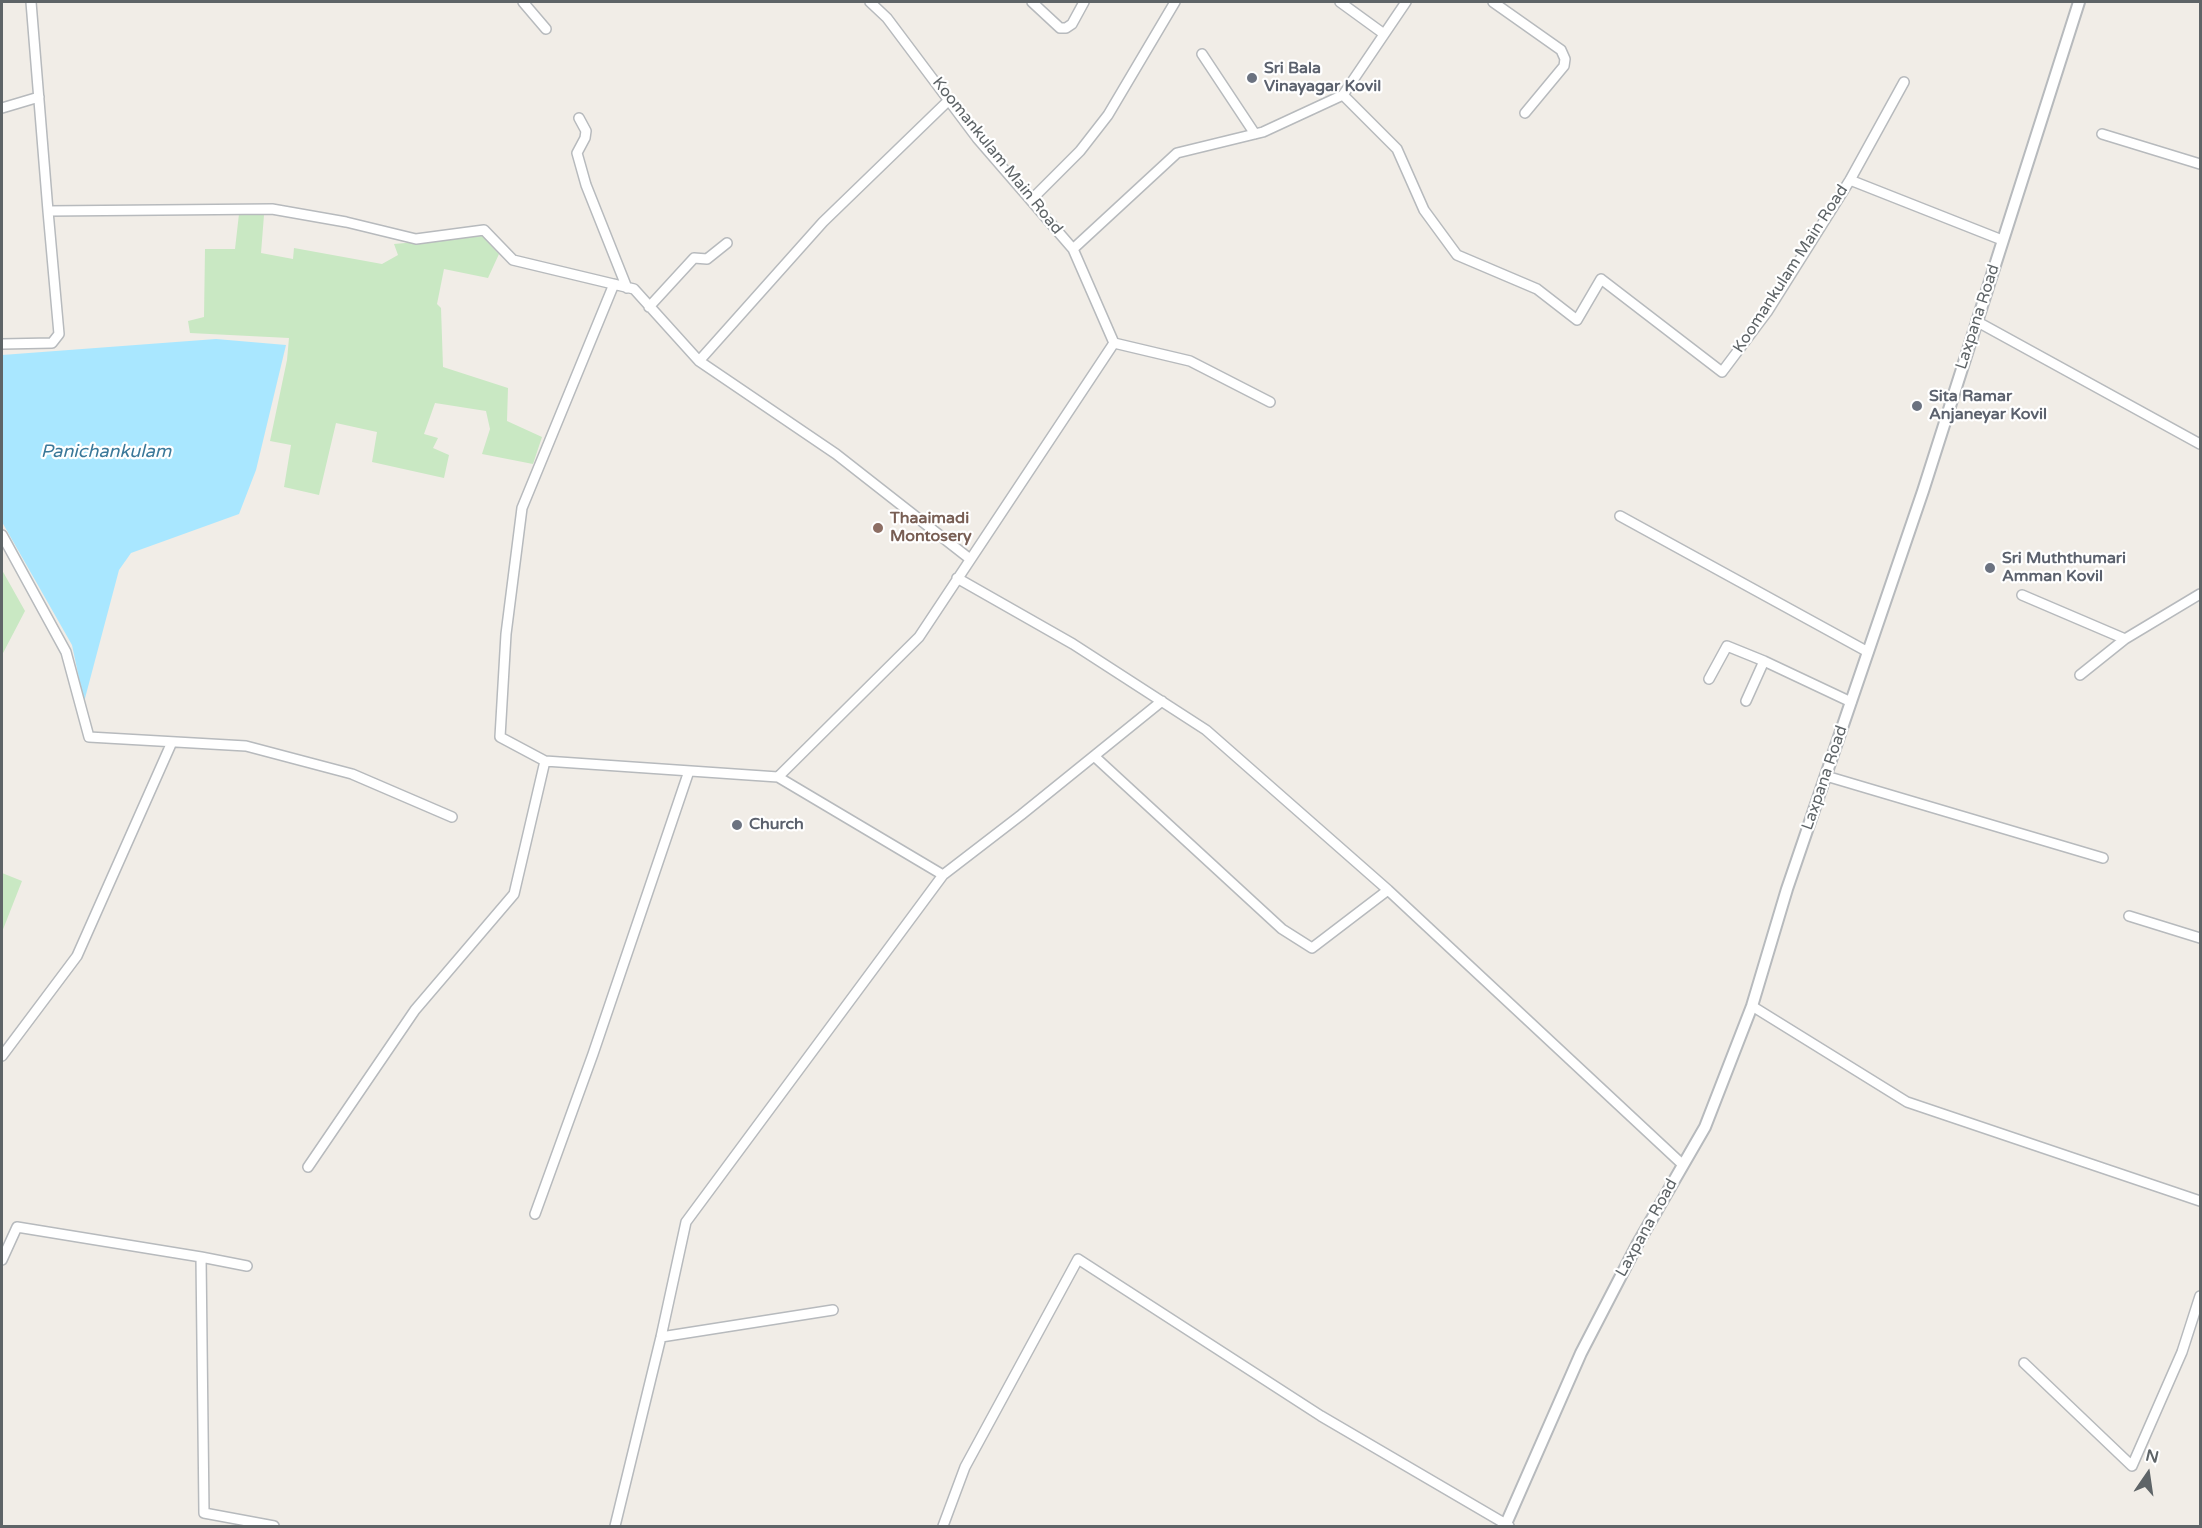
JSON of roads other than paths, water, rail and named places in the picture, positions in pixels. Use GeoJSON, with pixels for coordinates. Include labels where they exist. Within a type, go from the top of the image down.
{"type":"FeatureCollection","features":[{"type":"Feature","properties":{"kind":"street"},"geometry":{"type":"LineString","coordinates":[[2,344],[52,343],[59,334],[31,2]]}},
{"type":"Feature","properties":{"kind":"street"},"geometry":{"type":"LineString","coordinates":[[523,2],[546,29]]}},
{"type":"Feature","properties":{"kind":"street","name":"Koomankulam Main Road"},"geometry":{"type":"LineString","coordinates":[[870,2],[887,18],[977,138],[1073,249],[1177,153],[1263,132],[1343,95],[1397,149],[1424,210],[1457,255],[1537,289],[1577,320],[1601,279],[1722,372],[1767,312],[1850,180],[1904,82]]}},
{"type":"Feature","properties":{"kind":"street"},"geometry":{"type":"LineString","coordinates":[[1032,2],[1060,28],[1066,28],[1072,24],[1084,2]]}},
{"type":"Feature","properties":{"kind":"street"},"geometry":{"type":"LineString","coordinates":[[1031,200],[1080,151],[1108,115],[1175,2]]}},
{"type":"Feature","properties":{"kind":"street"},"geometry":{"type":"LineString","coordinates":[[1340,2],[1384,34]]}},
{"type":"Feature","properties":{"kind":"street"},"geometry":{"type":"LineString","coordinates":[[1343,95],[1406,2]]}},
{"type":"Feature","properties":{"kind":"street"},"geometry":{"type":"LineString","coordinates":[[1492,2],[1561,50],[1565,59],[1564,66],[1525,113]]}},
{"type":"Feature","properties":{"kind":"street","name":"Laxpana Road"},"geometry":{"type":"LineString","coordinates":[[1506,1526],[1581,1353],[1638,1243],[1705,1127],[1752,1006],[1787,889],[1923,490],[2079,2]]}},
{"type":"Feature","properties":{"kind":"street"},"geometry":{"type":"LineString","coordinates":[[1202,54],[1255,134]]}},
{"type":"Feature","properties":{"kind":"street"},"geometry":{"type":"LineString","coordinates":[[2,108],[39,97]]}},
{"type":"Feature","properties":{"kind":"street"},"geometry":{"type":"LineString","coordinates":[[699,361],[823,222],[949,100]]}},
{"type":"Feature","properties":{"kind":"street"},"geometry":{"type":"LineString","coordinates":[[579,118],[586,131],[577,153],[586,185],[627,288]]}},
{"type":"Feature","properties":{"kind":"street"},"geometry":{"type":"LineString","coordinates":[[2102,134],[2200,164]]}},
{"type":"Feature","properties":{"kind":"street"},"geometry":{"type":"LineString","coordinates":[[1850,180],[2002,240]]}},
{"type":"Feature","properties":{"kind":"street"},"geometry":{"type":"LineString","coordinates":[[48,211],[272,209],[346,222],[416,239],[484,230],[513,260],[634,290],[699,361],[836,454],[970,559]]}},
{"type":"Feature","properties":{"kind":"street"},"geometry":{"type":"LineString","coordinates":[[650,307],[694,258],[707,259],[728,243]]}},
{"type":"Feature","properties":{"kind":"street"},"geometry":{"type":"LineString","coordinates":[[1073,249],[1114,343]]}},
{"type":"Feature","properties":{"kind":"street"},"geometry":{"type":"LineString","coordinates":[[614,284],[522,508],[506,634],[500,737],[545,761],[778,777],[944,875]]}},
{"type":"Feature","properties":{"kind":"street"},"geometry":{"type":"LineString","coordinates":[[1976,321],[2200,444]]}},
{"type":"Feature","properties":{"kind":"street"},"geometry":{"type":"LineString","coordinates":[[1114,343],[1190,361],[1270,402]]}},
{"type":"Feature","properties":{"kind":"street"},"geometry":{"type":"LineString","coordinates":[[778,777],[919,637],[1114,343]]}},
{"type":"Feature","properties":{"kind":"street"},"geometry":{"type":"LineString","coordinates":[[1620,516],[1868,652]]}},
{"type":"Feature","properties":{"kind":"street"},"geometry":{"type":"LineString","coordinates":[[2,535],[66,652],[89,737],[246,746],[341,771],[452,817]]}},
{"type":"Feature","properties":{"kind":"street"},"geometry":{"type":"LineString","coordinates":[[957,578],[1073,644],[1206,730],[1388,890],[1682,1164]]}},
{"type":"Feature","properties":{"kind":"street"},"geometry":{"type":"LineString","coordinates":[[2080,675],[2125,639],[2200,594]]}},
{"type":"Feature","properties":{"kind":"street"},"geometry":{"type":"LineString","coordinates":[[2022,595],[2125,639]]}},
{"type":"Feature","properties":{"kind":"street"},"geometry":{"type":"LineString","coordinates":[[1709,679],[1727,646],[1851,702]]}},
{"type":"Feature","properties":{"kind":"street"},"geometry":{"type":"LineString","coordinates":[[1746,701],[1764,661]]}},
{"type":"Feature","properties":{"kind":"street"},"geometry":{"type":"LineString","coordinates":[[615,1527],[686,1222],[944,875],[1161,701]]}},
{"type":"Feature","properties":{"kind":"street"},"geometry":{"type":"LineString","coordinates":[[2,1056],[77,956],[172,742]]}},
{"type":"Feature","properties":{"kind":"street"},"geometry":{"type":"LineString","coordinates":[[1094,756],[1282,929],[1312,948],[1388,890]]}},
{"type":"Feature","properties":{"kind":"street"},"geometry":{"type":"LineString","coordinates":[[308,1167],[415,1010],[514,894],[545,761]]}},
{"type":"Feature","properties":{"kind":"street"},"geometry":{"type":"LineString","coordinates":[[535,1214],[593,1054],[689,771]]}},
{"type":"Feature","properties":{"kind":"street"},"geometry":{"type":"LineString","coordinates":[[1826,777],[2103,858]]}},
{"type":"Feature","properties":{"kind":"street"},"geometry":{"type":"LineString","coordinates":[[2128,916],[2200,938]]}},
{"type":"Feature","properties":{"kind":"street"},"geometry":{"type":"LineString","coordinates":[[1752,1006],[1907,1102],[2200,1201]]}},
{"type":"Feature","properties":{"kind":"street"},"geometry":{"type":"LineString","coordinates":[[2,1260],[17,1227],[247,1266]]}},
{"type":"Feature","properties":{"kind":"street"},"geometry":{"type":"LineString","coordinates":[[201,1257],[204,1513],[274,1527]]}},
{"type":"Feature","properties":{"kind":"street"},"geometry":{"type":"LineString","coordinates":[[943,1527],[964,1467],[1078,1259],[1321,1416],[1506,1526]]}},
{"type":"Feature","properties":{"kind":"street"},"geometry":{"type":"LineString","coordinates":[[2024,1363],[2132,1466],[2182,1352],[2200,1296]]}},
{"type":"Feature","properties":{"kind":"street"},"geometry":{"type":"LineString","coordinates":[[661,1337],[833,1310]]}},
{"type":"Feature","properties":{"kind":"water","name":"Panichankulam"},"geometry":{"type":"Polygon","coordinates":[[[216,339],[286,345],[256,470],[239,514],[131,553],[119,570],[84,702],[72,645],[2,522],[2,355],[216,339]]]}},
{"type":"Feature","properties":{"kind":"place","name":"Sri Bala Vinayagar Kovil"},"geometry":{"type":"Point","coordinates":[1252,78]}},
{"type":"Feature","properties":{"kind":"place","name":"Sita Ramar Anjaneyar Kovil"},"geometry":{"type":"Point","coordinates":[1917,406]}},
{"type":"Feature","properties":{"kind":"place","name":"Thaaimadi Montosery"},"geometry":{"type":"Point","coordinates":[878,528]}},
{"type":"Feature","properties":{"kind":"place","name":"Sri Muththumari Amman Kovil"},"geometry":{"type":"Point","coordinates":[1990,568]}},
{"type":"Feature","properties":{"kind":"place","name":"Church"},"geometry":{"type":"Point","coordinates":[737,825]}}]}
